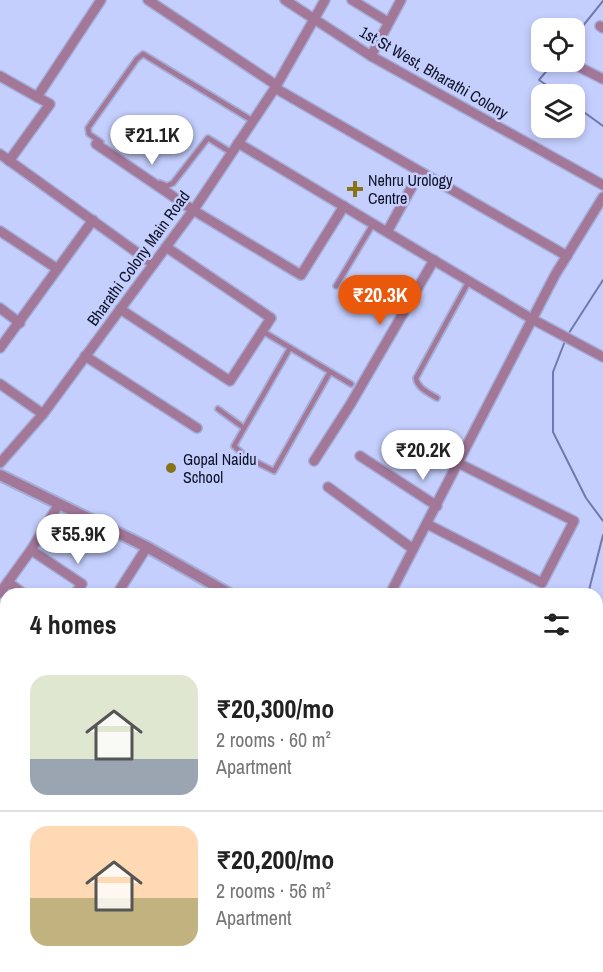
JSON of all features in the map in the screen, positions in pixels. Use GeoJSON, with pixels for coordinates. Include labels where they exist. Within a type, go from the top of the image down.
{"type":"FeatureCollection","features":[{"type":"Feature","properties":{"kind":"street"},"geometry":{"type":"LineString","coordinates":[[37,97],[101,0]]}},
{"type":"Feature","properties":{"kind":"street"},"geometry":{"type":"LineString","coordinates":[[147,0],[276,87],[567,256]]}},
{"type":"Feature","properties":{"kind":"street","name":"1st St West, Bharathi Colony"},"geometry":{"type":"LineString","coordinates":[[285,0],[371,56],[603,185]]}},
{"type":"Feature","properties":{"kind":"street","name":"Bharathi Colony Main Road"},"geometry":{"type":"LineString","coordinates":[[0,463],[43,414],[193,210],[276,87],[325,0]]}},
{"type":"Feature","properties":{"kind":"street"},"geometry":{"type":"LineString","coordinates":[[352,0],[388,22]]}},
{"type":"Feature","properties":{"kind":"street"},"geometry":{"type":"LineString","coordinates":[[371,56],[401,0]]}},
{"type":"Feature","properties":{"kind":"street"},"geometry":{"type":"LineString","coordinates":[[585,69],[603,79]]}},
{"type":"Feature","properties":{"kind":"street"},"geometry":{"type":"LineString","coordinates":[[0,76],[50,104],[9,161]]}},
{"type":"Feature","properties":{"kind":"street"},"geometry":{"type":"LineString","coordinates":[[238,143],[532,319],[603,357]]}},
{"type":"Feature","properties":{"kind":"street"},"geometry":{"type":"LineString","coordinates":[[96,144],[193,210],[301,275],[344,206]]}},
{"type":"Feature","properties":{"kind":"street"},"geometry":{"type":"LineString","coordinates":[[0,154],[153,264]]}},
{"type":"Feature","properties":{"kind":"street"},"geometry":{"type":"LineString","coordinates":[[387,232],[420,171]]}},
{"type":"Feature","properties":{"kind":"street"},"geometry":{"type":"LineString","coordinates":[[393,588],[532,319],[603,197]]}},
{"type":"Feature","properties":{"kind":"street"},"geometry":{"type":"LineString","coordinates":[[0,348],[93,220]]}},
{"type":"Feature","properties":{"kind":"street"},"geometry":{"type":"LineString","coordinates":[[0,231],[57,268]]}},
{"type":"Feature","properties":{"kind":"street"},"geometry":{"type":"LineString","coordinates":[[120,309],[230,381],[271,318],[166,247]]}},
{"type":"Feature","properties":{"kind":"street"},"geometry":{"type":"LineString","coordinates":[[314,461],[350,405],[434,260]]}},
{"type":"Feature","properties":{"kind":"street"},"geometry":{"type":"LineString","coordinates":[[0,308],[20,322]]}},
{"type":"Feature","properties":{"kind":"street"},"geometry":{"type":"LineString","coordinates":[[85,356],[197,428]]}},
{"type":"Feature","properties":{"kind":"street"},"geometry":{"type":"LineString","coordinates":[[0,384],[43,414]]}},
{"type":"Feature","properties":{"kind":"street"},"geometry":{"type":"LineString","coordinates":[[360,456],[436,506]]}},
{"type":"Feature","properties":{"kind":"street"},"geometry":{"type":"LineString","coordinates":[[427,524],[542,583],[574,521],[458,463]]}},
{"type":"Feature","properties":{"kind":"street"},"geometry":{"type":"LineString","coordinates":[[0,475],[147,547],[219,588]]}},
{"type":"Feature","properties":{"kind":"street"},"geometry":{"type":"LineString","coordinates":[[328,487],[413,549]]}},
{"type":"Feature","properties":{"kind":"street"},"geometry":{"type":"LineString","coordinates":[[4,588],[31,550],[59,504]]}},
{"type":"Feature","properties":{"kind":"street"},"geometry":{"type":"LineString","coordinates":[[121,588],[147,547]]}},
{"type":"Feature","properties":{"kind":"street"},"geometry":{"type":"LineString","coordinates":[[31,550],[82,584],[79,588]]}},
{"type":"Feature","properties":{"kind":"street"},"geometry":{"type":"LineString","coordinates":[[8,582],[16,588]]}},
{"type":"Feature","properties":{"kind":"lane"},"geometry":{"type":"LineString","coordinates":[[232,153],[208,138],[201,144],[173,183],[167,186],[88,134],[88,128],[137,59],[143,54],[253,121]]}},
{"type":"Feature","properties":{"kind":"lane"},"geometry":{"type":"LineString","coordinates":[[336,286],[373,224]]}},
{"type":"Feature","properties":{"kind":"lane"},"geometry":{"type":"LineString","coordinates":[[437,398],[420,387],[416,378],[470,282]]}},
{"type":"Feature","properties":{"kind":"lane"},"geometry":{"type":"LineString","coordinates":[[262,331],[351,384]]}},
{"type":"Feature","properties":{"kind":"lane"},"geometry":{"type":"LineString","coordinates":[[290,348],[234,446],[246,457],[274,471],[330,372]]}},
{"type":"Feature","properties":{"kind":"lane"},"geometry":{"type":"LineString","coordinates":[[218,409],[244,428]]}},
{"type":"Feature","properties":{"kind":"waterway"},"geometry":{"type":"LineString","coordinates":[[585,23],[603,1]]}},
{"type":"Feature","properties":{"kind":"waterway"},"geometry":{"type":"LineString","coordinates":[[545,84],[539,80],[546,72]]}},
{"type":"Feature","properties":{"kind":"waterway"},"geometry":{"type":"LineString","coordinates":[[585,113],[603,126]]}},
{"type":"Feature","properties":{"kind":"waterway"},"geometry":{"type":"LineString","coordinates":[[567,336],[603,280]]}},
{"type":"Feature","properties":{"kind":"waterway"},"geometry":{"type":"LineString","coordinates":[[565,341],[553,372],[553,432],[586,498],[603,521]]}},
{"type":"Feature","properties":{"kind":"waterway"},"geometry":{"type":"LineString","coordinates":[[590,588],[603,535]]}},
{"type":"Feature","properties":{"kind":"place","name":"Nehru Urology Centre"},"geometry":{"type":"Point","coordinates":[355,189]}},
{"type":"Feature","properties":{"kind":"place","name":"Gopal Naidu School"},"geometry":{"type":"Point","coordinates":[171,468]}}]}
